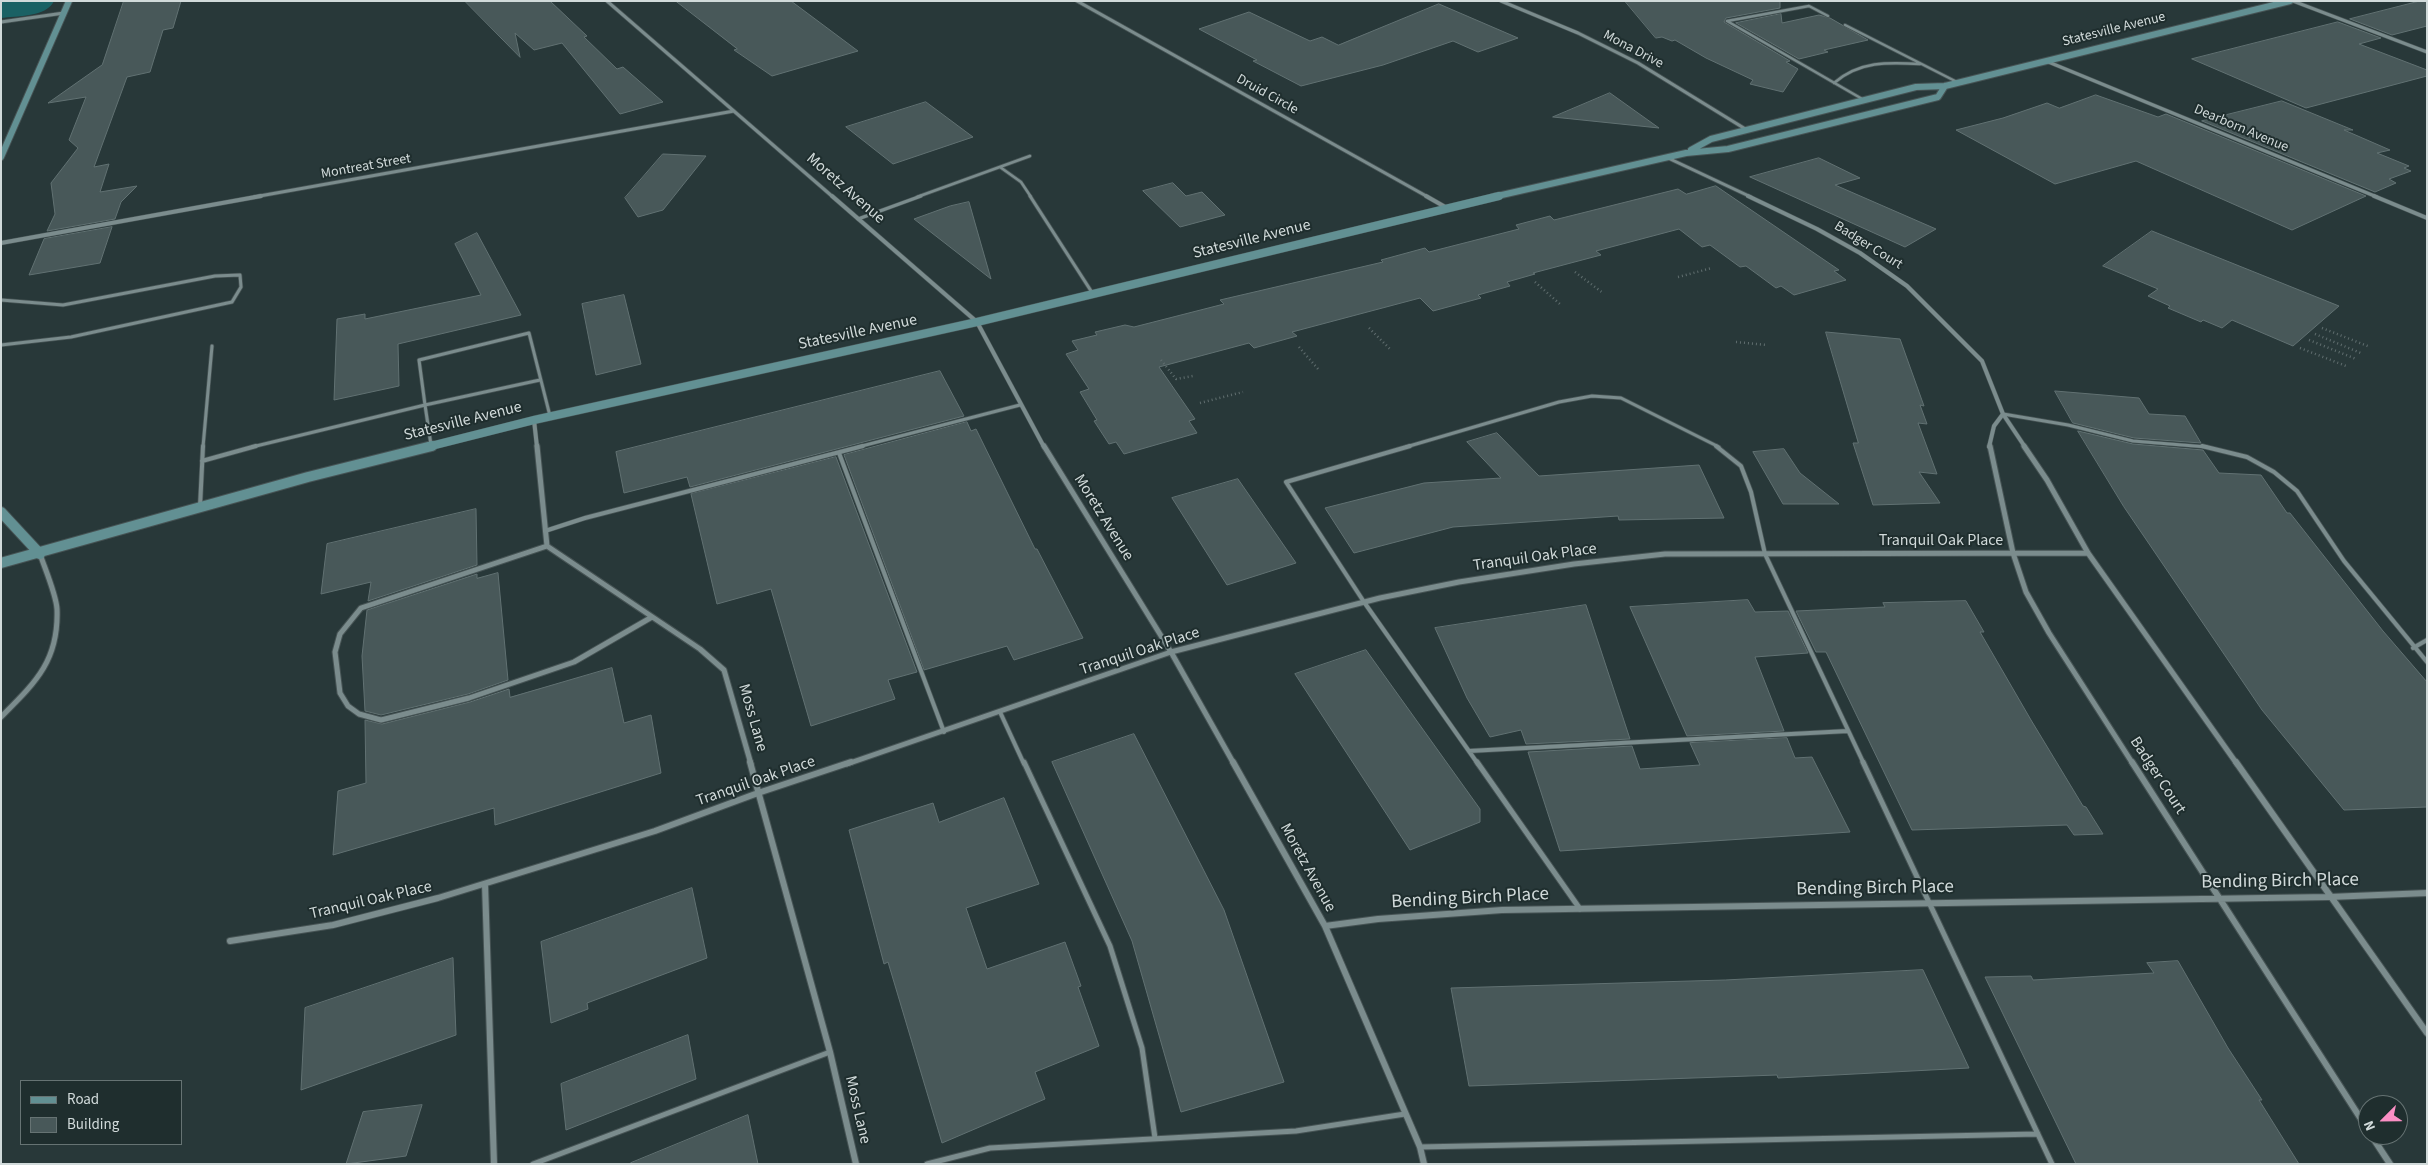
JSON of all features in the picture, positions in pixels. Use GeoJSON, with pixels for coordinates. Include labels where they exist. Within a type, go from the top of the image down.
{"type":"FeatureCollection","features":[{"type":"Feature","properties":{"kind":"main road"},"geometry":{"type":"LineString","coordinates":[[1,157],[69,1]]}},
{"type":"Feature","properties":{"kind":"main road","name":"Statesville Avenue"},"geometry":{"type":"LineString","coordinates":[[1686,153],[1711,140],[1864,100],[1916,87],[1945,86],[1958,83],[2291,1]]}},
{"type":"Feature","properties":{"kind":"main road","name":"Statesville Avenue"},"geometry":{"type":"LineString","coordinates":[[1,563],[40,554],[200,507],[431,445],[550,416],[976,322],[1447,208],[1686,153],[1728,149],[1938,97],[1945,86]]}},
{"type":"Feature","properties":{"kind":"main road"},"geometry":{"type":"LineString","coordinates":[[1,512],[40,554]]}},
{"type":"Feature","properties":{"kind":"main road","name":"Statesville Avenue"},"geometry":{"type":"LineString","coordinates":[[1,569],[40,554]]}},
{"type":"Feature","properties":{"kind":"street","name":"Moretz Avenue"},"geometry":{"type":"LineString","coordinates":[[607,1],[976,322],[1020,405],[1076,501],[1171,652],[1325,926],[1420,1146],[1424,1164]]}},
{"type":"Feature","properties":{"kind":"street","name":"Druid Circle"},"geometry":{"type":"LineString","coordinates":[[1076,1],[1447,208]]}},
{"type":"Feature","properties":{"kind":"street","name":"Mona Drive"},"geometry":{"type":"LineString","coordinates":[[1501,1],[1578,33],[1638,63],[1747,130]]}},
{"type":"Feature","properties":{"kind":"street"},"geometry":{"type":"LineString","coordinates":[[2291,1],[2427,52]]}},
{"type":"Feature","properties":{"kind":"street"},"geometry":{"type":"LineString","coordinates":[[1,22],[64,13]]}},
{"type":"Feature","properties":{"kind":"street","name":"Dearborn Avenue"},"geometry":{"type":"LineString","coordinates":[[2046,61],[2427,218]]}},
{"type":"Feature","properties":{"kind":"street","name":"Montreat Street"},"geometry":{"type":"LineString","coordinates":[[1,243],[734,111]]}},
{"type":"Feature","properties":{"kind":"street","name":"Badger Court"},"geometry":{"type":"LineString","coordinates":[[1668,158],[1817,229],[1860,252],[1907,286],[1982,361],[2003,414],[2047,480],[2088,553],[2329,897],[2427,1033]]}},
{"type":"Feature","properties":{"kind":"street","name":"Badger Court"},"geometry":{"type":"LineString","coordinates":[[2003,414],[1994,426],[1989,450],[2013,553],[2026,592],[2049,634],[2358,1114]]}},
{"type":"Feature","properties":{"kind":"street"},"geometry":{"type":"LineString","coordinates":[[534,420],[547,546],[361,608],[340,634],[335,652],[340,693],[348,706],[359,714],[381,720],[469,698],[574,662],[652,617]]}},
{"type":"Feature","properties":{"kind":"street","name":"Moss Lane"},"geometry":{"type":"LineString","coordinates":[[547,546],[700,649],[724,670],[739,718],[830,1052],[856,1164]]}},
{"type":"Feature","properties":{"kind":"street","name":"Tranquil Oak Place"},"geometry":{"type":"LineString","coordinates":[[230,941],[333,925],[485,884],[581,855],[758,793],[944,732],[1171,652],[1364,602],[1459,582],[1574,564],[1665,554],[2088,553]]}},
{"type":"Feature","properties":{"kind":"street"},"geometry":{"type":"LineString","coordinates":[[1,717],[36,682],[48,661],[53,645],[57,608],[40,554]]}},
{"type":"Feature","properties":{"kind":"street"},"geometry":{"type":"LineString","coordinates":[[485,884],[494,1164]]}},
{"type":"Feature","properties":{"kind":"street","name":"Bending Birch Place"},"geometry":{"type":"LineString","coordinates":[[1325,926],[1378,919],[1493,911],[2329,897],[2427,893]]}},
{"type":"Feature","properties":{"kind":"street"},"geometry":{"type":"LineString","coordinates":[[2378,1145],[2390,1164]]}},
{"type":"Feature","properties":{"kind":"lane"},"geometry":{"type":"LineString","coordinates":[[1828,16],[1809,6],[1728,21],[1864,100]]}},
{"type":"Feature","properties":{"kind":"lane"},"geometry":{"type":"LineString","coordinates":[[1845,25],[1958,83]]}},
{"type":"Feature","properties":{"kind":"lane"},"geometry":{"type":"LineString","coordinates":[[1834,83],[1843,74],[1860,65],[1893,62],[1922,64]]}},
{"type":"Feature","properties":{"kind":"lane"},"geometry":{"type":"LineString","coordinates":[[858,219],[1030,156]]}},
{"type":"Feature","properties":{"kind":"lane"},"geometry":{"type":"LineString","coordinates":[[1000,166],[1021,182],[1093,294]]}},
{"type":"Feature","properties":{"kind":"lane"},"geometry":{"type":"LineString","coordinates":[[1,300],[63,305],[215,276],[240,275],[241,288],[232,302],[71,337],[1,345]]}},
{"type":"Feature","properties":{"kind":"lane"},"geometry":{"type":"LineString","coordinates":[[431,445],[420,360],[529,333],[550,416]]}},
{"type":"Feature","properties":{"kind":"lane"},"geometry":{"type":"LineString","coordinates":[[200,507],[212,346]]}},
{"type":"Feature","properties":{"kind":"lane"},"geometry":{"type":"LineString","coordinates":[[202,461],[273,441],[540,380]]}},
{"type":"Feature","properties":{"kind":"lane"},"geometry":{"type":"LineString","coordinates":[[1580,909],[1364,602],[1286,482],[1559,402],[1592,396],[1621,398],[1721,448],[1728,454],[1741,466],[1751,492],[1765,554],[2052,1164]]}},
{"type":"Feature","properties":{"kind":"lane"},"geometry":{"type":"LineString","coordinates":[[545,531],[585,518],[1020,405]]}},
{"type":"Feature","properties":{"kind":"lane"},"geometry":{"type":"LineString","coordinates":[[2003,414],[2133,441],[2199,445],[2247,457],[2274,472],[2297,491],[2344,561],[2413,648],[2427,662]]}},
{"type":"Feature","properties":{"kind":"lane"},"geometry":{"type":"LineString","coordinates":[[839,453],[944,732]]}},
{"type":"Feature","properties":{"kind":"lane"},"geometry":{"type":"LineString","coordinates":[[2413,648],[2427,640]]}},
{"type":"Feature","properties":{"kind":"lane"},"geometry":{"type":"LineString","coordinates":[[1000,712],[1110,946],[1142,1048],[1155,1138]]}},
{"type":"Feature","properties":{"kind":"lane"},"geometry":{"type":"LineString","coordinates":[[1469,751],[1848,731]]}},
{"type":"Feature","properties":{"kind":"lane"},"geometry":{"type":"LineString","coordinates":[[533,1164],[830,1052]]}},
{"type":"Feature","properties":{"kind":"lane"},"geometry":{"type":"LineString","coordinates":[[927,1164],[990,1148],[1296,1132],[1405,1114]]}},
{"type":"Feature","properties":{"kind":"lane"},"geometry":{"type":"LineString","coordinates":[[1420,1146],[2038,1134]]}},
{"type":"Feature","properties":{"kind":"path"},"geometry":{"type":"LineString","coordinates":[[1678,278],[1712,268]]}},
{"type":"Feature","properties":{"kind":"path"},"geometry":{"type":"LineString","coordinates":[[1575,272],[1603,293]]}},
{"type":"Feature","properties":{"kind":"path"},"geometry":{"type":"LineString","coordinates":[[1535,282],[1560,305]]}},
{"type":"Feature","properties":{"kind":"path"},"geometry":{"type":"LineString","coordinates":[[1369,328],[1391,350]]}},
{"type":"Feature","properties":{"kind":"path"},"geometry":{"type":"LineString","coordinates":[[2322,328],[2370,347]]}},
{"type":"Feature","properties":{"kind":"path"},"geometry":{"type":"LineString","coordinates":[[2315,334],[2363,354]]}},
{"type":"Feature","properties":{"kind":"path"},"geometry":{"type":"LineString","coordinates":[[2308,340],[2356,359]]}},
{"type":"Feature","properties":{"kind":"path"},"geometry":{"type":"LineString","coordinates":[[1736,342],[1768,345]]}},
{"type":"Feature","properties":{"kind":"path"},"geometry":{"type":"LineString","coordinates":[[1299,346],[1318,369]]}},
{"type":"Feature","properties":{"kind":"path"},"geometry":{"type":"LineString","coordinates":[[2300,348],[2346,366]]}},
{"type":"Feature","properties":{"kind":"path"},"geometry":{"type":"LineString","coordinates":[[1162,360],[1176,380],[1193,376]]}},
{"type":"Feature","properties":{"kind":"path"},"geometry":{"type":"LineString","coordinates":[[1200,403],[1243,392]]}},
{"type":"Feature","properties":{"kind":"shaded area"},"geometry":{"type":"Polygon","coordinates":[[[1,1],[54,1],[45,10],[38,13],[1,18],[1,1]]]}},
{"type":"Feature","properties":{"kind":"building"},"geometry":{"type":"Polygon","coordinates":[[[124,1],[181,1],[173,28],[163,30],[150,72],[127,77],[94,167],[109,164],[100,192],[137,186],[121,202],[115,219],[47,231],[55,214],[51,183],[78,148],[69,140],[86,97],[48,103],[102,65],[124,1]]]}},
{"type":"Feature","properties":{"kind":"building"},"geometry":{"type":"Polygon","coordinates":[[[465,1],[550,1],[587,36],[584,37],[617,69],[623,67],[663,102],[620,114],[562,43],[534,50],[515,33],[520,57],[465,1]]]}},
{"type":"Feature","properties":{"kind":"building"},"geometry":{"type":"Polygon","coordinates":[[[676,1],[791,1],[858,51],[772,76],[734,50],[737,49],[676,1]]]}},
{"type":"Feature","properties":{"kind":"building"},"geometry":{"type":"Polygon","coordinates":[[[1625,1],[1780,1],[1780,8],[1726,18],[1724,22],[1790,61],[1786,62],[1798,69],[1783,92],[1750,84],[1753,80],[1706,58],[1675,40],[1672,41],[1662,37],[1656,38],[1625,1]]]}},
{"type":"Feature","properties":{"kind":"building"},"geometry":{"type":"Polygon","coordinates":[[[2420,1],[2427,1],[2427,26],[2392,35],[2350,19],[2420,1]]]}},
{"type":"Feature","properties":{"kind":"building"},"geometry":{"type":"Polygon","coordinates":[[[1439,4],[1518,38],[1478,52],[1453,41],[1383,65],[1301,86],[1253,61],[1257,60],[1199,29],[1249,12],[1310,41],[1322,37],[1338,45],[1439,4]]]}},
{"type":"Feature","properties":{"kind":"building"},"geometry":{"type":"Polygon","coordinates":[[[1781,14],[1782,23],[1819,15],[1830,18],[1868,40],[1824,50],[1828,52],[1799,59],[1736,23],[1781,14]]]}},
{"type":"Feature","properties":{"kind":"building"},"geometry":{"type":"Polygon","coordinates":[[[2338,22],[2381,38],[2359,44],[2427,70],[2427,76],[2306,108],[2192,59],[2338,22]]]}},
{"type":"Feature","properties":{"kind":"building"},"geometry":{"type":"Polygon","coordinates":[[[1610,93],[1659,128],[1553,117],[1610,93]]]}},
{"type":"Feature","properties":{"kind":"building"},"geometry":{"type":"Polygon","coordinates":[[[2096,95],[2158,117],[2166,114],[2366,196],[2292,230],[2136,161],[2055,184],[1956,130],[2003,118],[2047,103],[2059,108],[2096,95]]]}},
{"type":"Feature","properties":{"kind":"building"},"geometry":{"type":"Polygon","coordinates":[[[2282,101],[2353,130],[2344,130],[2390,150],[2377,153],[2409,166],[2404,168],[2411,171],[2389,179],[2396,183],[2375,192],[2202,121],[2282,101]]]}},
{"type":"Feature","properties":{"kind":"building"},"geometry":{"type":"Polygon","coordinates":[[[926,102],[973,137],[893,164],[846,127],[926,102]]]}},
{"type":"Feature","properties":{"kind":"building"},"geometry":{"type":"Polygon","coordinates":[[[663,154],[706,156],[663,210],[638,217],[625,198],[663,154]]]}},
{"type":"Feature","properties":{"kind":"building"},"geometry":{"type":"Polygon","coordinates":[[[1819,158],[1860,178],[1835,185],[1936,229],[1905,247],[1750,177],[1819,158]]]}},
{"type":"Feature","properties":{"kind":"building"},"geometry":{"type":"Polygon","coordinates":[[[1173,183],[1186,196],[1202,192],[1225,215],[1180,227],[1143,191],[1173,183]]]}},
{"type":"Feature","properties":{"kind":"building"},"geometry":{"type":"Polygon","coordinates":[[[1716,186],[1839,270],[1834,271],[1846,280],[1794,295],[1781,286],[1776,288],[1746,266],[1740,267],[1710,245],[1702,247],[1679,229],[1596,251],[1601,255],[1533,273],[1535,274],[1507,282],[1510,286],[1478,295],[1481,298],[1433,311],[1420,298],[1292,332],[1297,336],[1254,348],[1249,343],[1159,367],[1195,419],[1189,421],[1197,433],[1124,454],[1116,442],[1109,444],[1094,421],[1097,420],[1080,392],[1089,389],[1066,354],[1078,350],[1072,341],[1097,335],[1095,332],[1125,325],[1134,327],[1224,304],[1220,300],[1383,262],[1381,260],[1425,248],[1429,252],[1519,229],[1516,225],[1550,216],[1554,220],[1678,189],[1686,194],[1716,186]]]}},
{"type":"Feature","properties":{"kind":"building"},"geometry":{"type":"Polygon","coordinates":[[[969,202],[991,279],[914,219],[950,206],[969,202]]]}},
{"type":"Feature","properties":{"kind":"building"},"geometry":{"type":"Polygon","coordinates":[[[112,227],[100,263],[29,275],[44,239],[112,227]]]}},
{"type":"Feature","properties":{"kind":"building"},"geometry":{"type":"Polygon","coordinates":[[[2152,231],[2339,306],[2293,346],[2232,320],[2222,328],[2203,320],[2201,322],[2168,308],[2170,306],[2148,296],[2158,289],[2103,266],[2152,231]]]}},
{"type":"Feature","properties":{"kind":"building"},"geometry":{"type":"Polygon","coordinates":[[[477,233],[521,315],[398,344],[399,386],[334,400],[337,319],[365,314],[365,319],[481,295],[455,244],[477,233]]]}},
{"type":"Feature","properties":{"kind":"building"},"geometry":{"type":"Polygon","coordinates":[[[624,295],[641,364],[596,375],[582,304],[624,295]]]}},
{"type":"Feature","properties":{"kind":"building"},"geometry":{"type":"Polygon","coordinates":[[[1826,332],[1900,339],[1924,406],[1920,405],[1927,424],[1918,423],[1937,474],[1919,472],[1940,503],[1873,505],[1853,443],[1858,443],[1826,332]]]}},
{"type":"Feature","properties":{"kind":"building"},"geometry":{"type":"Polygon","coordinates":[[[940,371],[964,416],[690,487],[687,477],[624,493],[616,452],[940,371]]]}},
{"type":"Feature","properties":{"kind":"building"},"geometry":{"type":"Polygon","coordinates":[[[2055,391],[2139,398],[2149,414],[2185,416],[2201,443],[2134,438],[2073,423],[2055,391]]]}},
{"type":"Feature","properties":{"kind":"building"},"geometry":{"type":"Polygon","coordinates":[[[967,422],[971,431],[976,429],[1035,549],[1037,549],[1083,638],[1014,660],[1007,646],[924,670],[844,455],[967,422]]]}},
{"type":"Feature","properties":{"kind":"building"},"geometry":{"type":"Polygon","coordinates":[[[2078,431],[2133,444],[2203,450],[2219,473],[2261,475],[2287,513],[2290,513],[2383,631],[2427,682],[2427,807],[2344,810],[2262,710],[2124,507],[2078,431]]]}},
{"type":"Feature","properties":{"kind":"building"},"geometry":{"type":"Polygon","coordinates":[[[1497,433],[1539,476],[1699,465],[1724,518],[1619,520],[1618,516],[1453,527],[1354,553],[1325,508],[1424,483],[1501,478],[1467,442],[1497,433]]]}},
{"type":"Feature","properties":{"kind":"building"},"geometry":{"type":"Polygon","coordinates":[[[1784,449],[1800,473],[1839,504],[1783,504],[1753,452],[1784,449]]]}},
{"type":"Feature","properties":{"kind":"building"},"geometry":{"type":"Polygon","coordinates":[[[836,457],[917,672],[888,680],[895,699],[811,726],[771,589],[717,604],[691,494],[836,457]]]}},
{"type":"Feature","properties":{"kind":"building"},"geometry":{"type":"Polygon","coordinates":[[[1238,479],[1296,563],[1227,585],[1172,498],[1238,479]]]}},
{"type":"Feature","properties":{"kind":"building"},"geometry":{"type":"Polygon","coordinates":[[[476,509],[477,565],[368,601],[371,582],[321,594],[327,544],[476,509]]]}},
{"type":"Feature","properties":{"kind":"building"},"geometry":{"type":"Polygon","coordinates":[[[498,573],[508,680],[468,694],[381,715],[365,711],[362,656],[367,610],[477,574],[477,578],[498,573]]]}},
{"type":"Feature","properties":{"kind":"building"},"geometry":{"type":"Polygon","coordinates":[[[1748,600],[1755,612],[1788,611],[1808,653],[1755,657],[1784,731],[1687,736],[1630,607],[1748,600]]]}},
{"type":"Feature","properties":{"kind":"building"},"geometry":{"type":"Polygon","coordinates":[[[1966,601],[1984,632],[1980,632],[2031,720],[2083,806],[2086,807],[2103,834],[2074,835],[2067,825],[1912,830],[1826,652],[1816,652],[1796,611],[1885,607],[1883,603],[1966,601]]]}},
{"type":"Feature","properties":{"kind":"building"},"geometry":{"type":"Polygon","coordinates":[[[1586,605],[1630,739],[1526,744],[1521,730],[1490,737],[1467,698],[1435,628],[1586,605]]]}},
{"type":"Feature","properties":{"kind":"building"},"geometry":{"type":"Polygon","coordinates":[[[1366,650],[1480,809],[1480,822],[1410,850],[1295,674],[1366,650]]]}},
{"type":"Feature","properties":{"kind":"building"},"geometry":{"type":"Polygon","coordinates":[[[612,668],[624,723],[651,715],[661,773],[495,825],[494,808],[333,855],[338,791],[366,783],[365,720],[382,724],[470,702],[509,689],[510,697],[612,668]]]}},
{"type":"Feature","properties":{"kind":"building"},"geometry":{"type":"Polygon","coordinates":[[[1134,734],[1224,910],[1284,1082],[1181,1112],[1132,941],[1052,762],[1134,734]]]}},
{"type":"Feature","properties":{"kind":"building"},"geometry":{"type":"Polygon","coordinates":[[[1787,738],[1795,758],[1812,757],[1850,832],[1560,851],[1528,752],[1632,746],[1640,769],[1700,765],[1690,743],[1787,738]]]}},
{"type":"Feature","properties":{"kind":"building"},"geometry":{"type":"Polygon","coordinates":[[[1004,798],[1039,884],[966,908],[987,969],[1065,942],[1081,986],[1078,987],[1099,1046],[1035,1072],[1045,1099],[942,1143],[888,962],[884,964],[849,830],[933,803],[939,822],[1004,798]]]}},
{"type":"Feature","properties":{"kind":"building"},"geometry":{"type":"Polygon","coordinates":[[[692,888],[707,958],[587,1003],[588,1009],[551,1023],[541,942],[692,888]]]}},
{"type":"Feature","properties":{"kind":"building"},"geometry":{"type":"Polygon","coordinates":[[[453,958],[456,1035],[301,1090],[305,1008],[453,958]]]}},
{"type":"Feature","properties":{"kind":"building"},"geometry":{"type":"Polygon","coordinates":[[[2178,961],[2228,1048],[2262,1100],[2259,1100],[2299,1164],[2076,1164],[1985,977],[2031,976],[2033,980],[2154,973],[2147,963],[2178,961]]]}},
{"type":"Feature","properties":{"kind":"building"},"geometry":{"type":"Polygon","coordinates":[[[1923,970],[1969,1068],[1778,1078],[1777,1075],[1469,1086],[1451,988],[1725,980],[1923,970]]]}},
{"type":"Feature","properties":{"kind":"building"},"geometry":{"type":"Polygon","coordinates":[[[688,1035],[696,1079],[566,1130],[561,1084],[688,1035]]]}},
{"type":"Feature","properties":{"kind":"building"},"geometry":{"type":"Polygon","coordinates":[[[422,1105],[406,1156],[346,1164],[363,1112],[422,1105]]]}},
{"type":"Feature","properties":{"kind":"building"},"geometry":{"type":"Polygon","coordinates":[[[748,1115],[758,1164],[631,1163],[748,1115]]]}}]}
